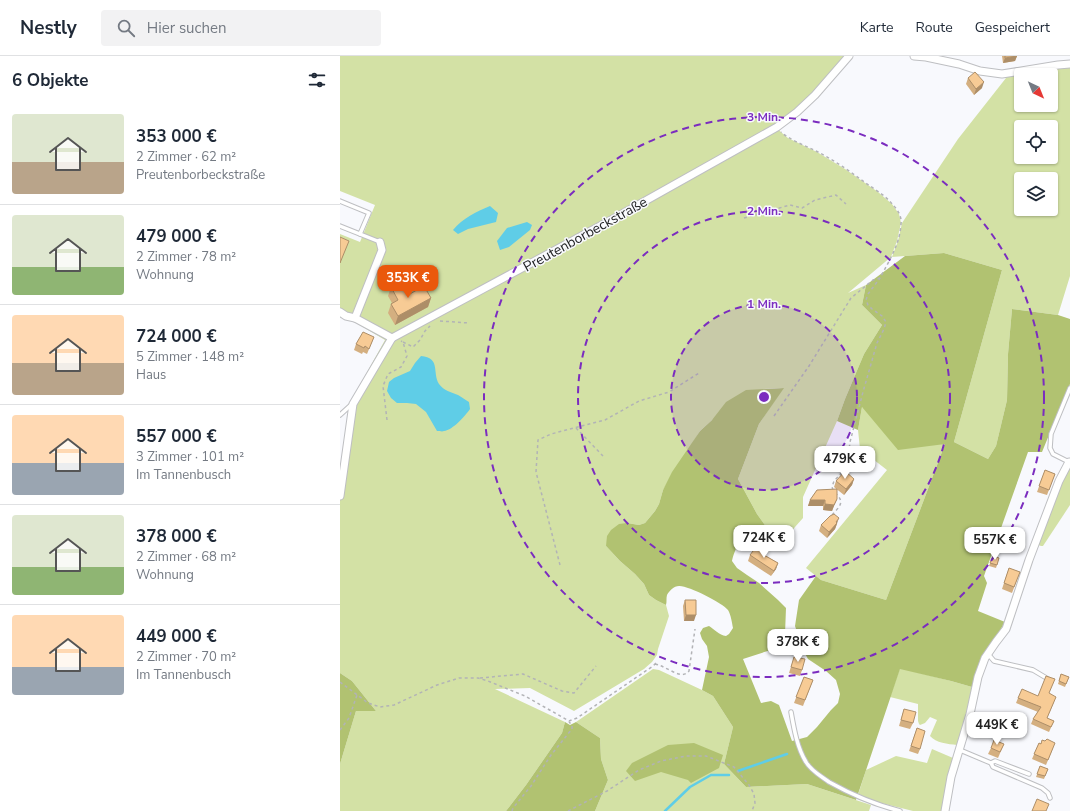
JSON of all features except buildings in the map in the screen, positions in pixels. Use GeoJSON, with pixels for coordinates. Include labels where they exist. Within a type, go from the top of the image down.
{"type":"FeatureCollection","features":[{"type":"Feature","properties":{"kind":"street","name":"Preutenborbeckstraße"},"geometry":{"type":"LineString","coordinates":[[392,338],[606,223],[777,127],[797,112],[815,95],[849,56]]}},
{"type":"Feature","properties":{"kind":"street"},"geometry":{"type":"LineString","coordinates":[[914,56],[959,64],[980,71],[1002,74],[1070,64]]}},
{"type":"Feature","properties":{"kind":"street"},"geometry":{"type":"LineString","coordinates":[[355,318],[382,250],[380,242]]}},
{"type":"Feature","properties":{"kind":"street"},"geometry":{"type":"LineString","coordinates":[[340,496],[353,404],[392,338],[355,318],[342,315]]}},
{"type":"Feature","properties":{"kind":"street"},"geometry":{"type":"LineString","coordinates":[[945,811],[951,777],[970,714],[978,677],[985,658],[1006,629],[1029,560],[1059,481],[1069,462]]}},
{"type":"Feature","properties":{"kind":"lane"},"geometry":{"type":"LineString","coordinates":[[340,201],[369,213],[360,234]]}},
{"type":"Feature","properties":{"kind":"lane"},"geometry":{"type":"LineString","coordinates":[[340,226],[380,242]]}},
{"type":"Feature","properties":{"kind":"lane"},"geometry":{"type":"LineString","coordinates":[[1069,462],[1054,454],[1050,448],[1051,434],[1070,388]]}},
{"type":"Feature","properties":{"kind":"lane"},"geometry":{"type":"LineString","coordinates":[[340,415],[353,404]]}},
{"type":"Feature","properties":{"kind":"lane"},"geometry":{"type":"LineString","coordinates":[[988,654],[994,661],[1033,670],[1049,680]]}},
{"type":"Feature","properties":{"kind":"lane"},"geometry":{"type":"LineString","coordinates":[[791,712],[800,750],[810,769],[856,796],[877,805],[900,811]]}},
{"type":"Feature","properties":{"kind":"lane"},"geometry":{"type":"LineString","coordinates":[[959,750],[991,763],[995,762],[1029,774]]}},
{"type":"Feature","properties":{"kind":"lane"},"geometry":{"type":"LineString","coordinates":[[991,763],[993,767],[1042,788],[1048,793],[1050,798]]}},
{"type":"Feature","properties":{"kind":"path"},"geometry":{"type":"LineString","coordinates":[[777,127],[788,137],[845,168],[878,191],[893,204],[899,213],[901,223],[892,256],[880,278],[868,294],[866,300],[868,305],[882,316],[886,322],[877,343],[863,392],[850,442],[847,467],[832,484],[833,490],[839,496],[841,502],[840,506],[831,516]]}},
{"type":"Feature","properties":{"kind":"path"},"geometry":{"type":"LineString","coordinates":[[744,218],[790,205],[802,208],[814,200],[836,195],[846,204]]}},
{"type":"Feature","properties":{"kind":"path"},"geometry":{"type":"LineString","coordinates":[[774,416],[809,366],[851,298],[873,280],[880,278]]}},
{"type":"Feature","properties":{"kind":"path"},"geometry":{"type":"LineString","coordinates":[[437,321],[469,323]]}},
{"type":"Feature","properties":{"kind":"path"},"geometry":{"type":"LineString","coordinates":[[392,338],[413,347],[420,340],[425,331],[431,326]]}},
{"type":"Feature","properties":{"kind":"path"},"geometry":{"type":"LineString","coordinates":[[387,420],[383,386],[388,374],[400,367],[407,356],[404,342]]}},
{"type":"Feature","properties":{"kind":"path"},"geometry":{"type":"LineString","coordinates":[[560,565],[536,472],[538,440],[551,434],[605,420],[639,401],[669,392],[699,373]]}},
{"type":"Feature","properties":{"kind":"path"},"geometry":{"type":"LineString","coordinates":[[576,428],[603,456]]}},
{"type":"Feature","properties":{"kind":"path"},"geometry":{"type":"LineString","coordinates":[[655,664],[682,675],[687,674],[689,671],[695,629]]}},
{"type":"Feature","properties":{"kind":"path"},"geometry":{"type":"LineString","coordinates":[[569,721],[584,714],[658,661]]}},
{"type":"Feature","properties":{"kind":"path"},"geometry":{"type":"LineString","coordinates":[[340,682],[368,703],[380,707],[394,705],[437,685],[459,678],[523,674],[562,691],[574,693],[596,666]]}},
{"type":"Feature","properties":{"kind":"path"},"geometry":{"type":"LineString","coordinates":[[478,678],[526,696],[569,721],[572,725],[572,729],[551,755],[531,786],[512,811]]}},
{"type":"Feature","properties":{"kind":"path"},"geometry":{"type":"LineString","coordinates":[[340,730],[349,718],[357,696]]}},
{"type":"Feature","properties":{"kind":"path"},"geometry":{"type":"LineString","coordinates":[[568,811],[607,791],[638,770],[661,761],[686,756],[706,756],[734,767],[749,785],[754,794],[752,811]]}},
{"type":"Feature","properties":{"kind":"green space"},"geometry":{"type":"Polygon","coordinates":[[[340,56],[847,56],[815,95],[777,128],[788,138],[817,152],[878,192],[892,204],[899,214],[901,223],[897,241],[891,257],[848,293],[866,285],[862,305],[882,325],[864,354],[837,421],[803,497],[803,518],[779,545],[757,514],[738,479],[759,424],[783,388],[764,389],[712,420],[700,431],[663,490],[659,504],[655,511],[645,523],[639,525],[627,523],[606,546],[644,584],[649,595],[666,605],[669,616],[657,655],[652,662],[644,669],[574,711],[530,688],[495,689],[565,722],[562,733],[506,811],[340,811],[340,764],[356,711],[376,711],[352,681],[340,673],[340,486],[351,401],[385,340],[351,320],[340,317],[340,234],[360,242],[375,205],[340,191],[340,56]]]}},
{"type":"Feature","properties":{"kind":"green space"},"geometry":{"type":"Polygon","coordinates":[[[1070,65],[1070,276],[1058,315],[1012,309],[1008,354],[1007,400],[996,446],[988,459],[954,442],[1002,270],[944,253],[892,257],[898,241],[902,223],[958,139],[1006,78],[1005,74],[1014,73],[1014,112],[1058,112],[1058,68],[1048,68],[1070,65]]]}},
{"type":"Feature","properties":{"kind":"green space"},"geometry":{"type":"Polygon","coordinates":[[[944,253],[1002,270],[954,442],[988,459],[996,446],[1007,400],[1008,354],[1012,309],[1058,315],[1070,319],[1070,384],[1042,452],[1028,452],[984,576],[987,583],[978,611],[1005,622],[980,664],[972,687],[900,669],[856,800],[807,784],[746,787],[724,764],[733,727],[713,696],[702,690],[709,657],[707,646],[700,633],[703,628],[709,626],[723,635],[726,636],[729,634],[733,628],[728,610],[697,591],[683,586],[677,586],[670,590],[667,595],[666,605],[656,600],[649,595],[644,584],[635,574],[606,546],[607,536],[611,530],[619,524],[627,523],[639,525],[645,523],[659,504],[663,490],[672,472],[700,431],[712,420],[726,402],[746,390],[784,388],[759,424],[738,479],[757,514],[767,528],[751,528],[748,530],[739,542],[732,561],[737,568],[759,583],[786,608],[785,634],[777,648],[743,659],[761,703],[771,701],[779,705],[792,741],[807,737],[838,703],[840,694],[836,680],[808,659],[803,650],[795,626],[799,600],[816,576],[821,580],[886,600],[945,444],[898,450],[862,407],[858,430],[837,421],[864,354],[882,325],[862,305],[866,285],[905,256],[944,253]]]}},
{"type":"Feature","properties":{"kind":"green space"},"geometry":{"type":"Polygon","coordinates":[[[862,407],[945,444],[886,600],[821,580],[806,568],[887,470],[860,449],[858,430],[862,407]]]}},
{"type":"Feature","properties":{"kind":"green space"},"geometry":{"type":"Polygon","coordinates":[[[1070,463],[1070,505],[1043,546],[1041,546],[1036,544],[1070,463]]]}},
{"type":"Feature","properties":{"kind":"green space"},"geometry":{"type":"Polygon","coordinates":[[[900,668],[972,687],[966,716],[957,745],[939,742],[930,736],[937,720],[930,717],[925,723],[920,725],[918,721],[918,704],[890,697],[900,668]]]}},
{"type":"Feature","properties":{"kind":"green space"},"geometry":{"type":"Polygon","coordinates":[[[653,669],[659,670],[713,696],[733,727],[724,764],[746,787],[807,784],[871,805],[869,811],[595,811],[608,780],[601,759],[600,738],[576,722],[653,669]]]}},
{"type":"Feature","properties":{"kind":"green space"},"geometry":{"type":"Polygon","coordinates":[[[340,673],[352,681],[376,711],[356,711],[340,764],[340,673]]]}},
{"type":"Feature","properties":{"kind":"green space"},"geometry":{"type":"Polygon","coordinates":[[[565,722],[570,725],[576,722],[600,738],[601,759],[608,780],[595,811],[506,811],[562,733],[565,722]]]}},
{"type":"Feature","properties":{"kind":"green space"},"geometry":{"type":"Polygon","coordinates":[[[694,743],[723,755],[719,768],[691,783],[688,780],[661,772],[635,781],[626,771],[632,763],[668,745],[694,743]]]}},
{"type":"Feature","properties":{"kind":"green space"},"geometry":{"type":"Polygon","coordinates":[[[932,749],[953,758],[941,811],[913,811],[873,801],[858,795],[866,770],[896,756],[927,763],[932,749]]]}},
{"type":"Feature","properties":{"kind":"water"},"geometry":{"type":"Polygon","coordinates":[[[490,206],[498,213],[496,222],[468,229],[458,234],[453,230],[465,219],[490,206]]]}},
{"type":"Feature","properties":{"kind":"water"},"geometry":{"type":"Polygon","coordinates":[[[527,222],[532,225],[530,230],[509,247],[500,250],[497,241],[507,228],[527,222]]]}},
{"type":"Feature","properties":{"kind":"water"},"geometry":{"type":"Polygon","coordinates":[[[421,356],[427,357],[434,363],[439,384],[445,390],[458,395],[469,402],[470,409],[468,412],[447,430],[437,431],[426,412],[416,404],[397,403],[391,398],[387,391],[389,382],[394,378],[410,371],[421,356]]]}},
{"type":"Feature","properties":{"kind":"waterway"},"geometry":{"type":"LineString","coordinates":[[738,771],[787,754]]}},
{"type":"Feature","properties":{"kind":"waterway"},"geometry":{"type":"LineString","coordinates":[[665,811],[690,787],[711,775],[729,775]]}}]}
